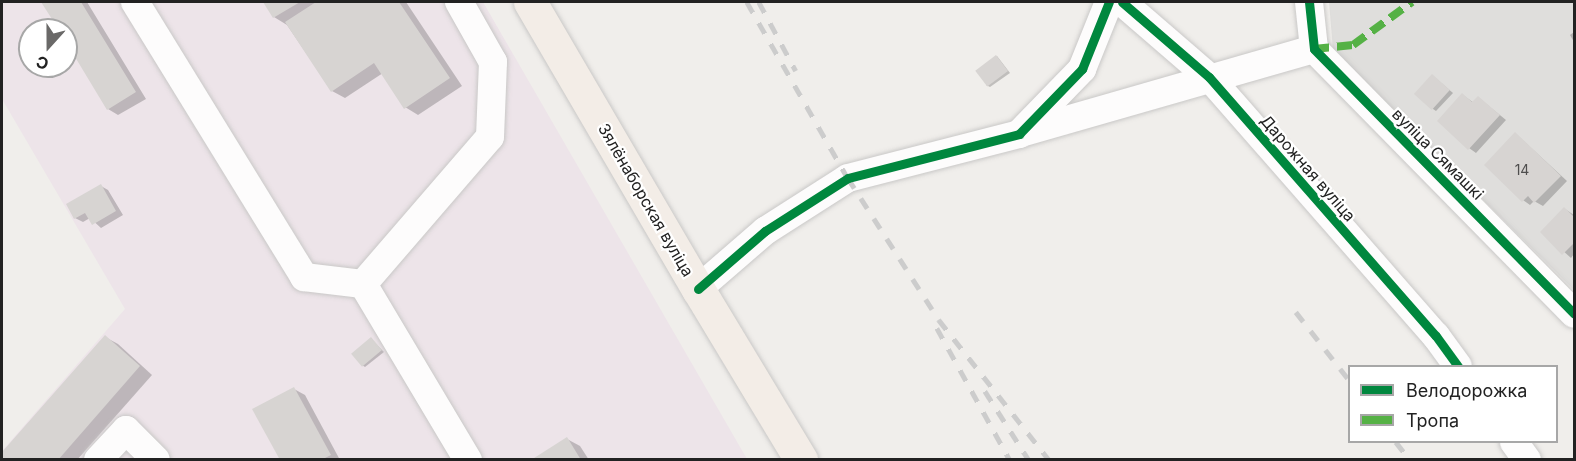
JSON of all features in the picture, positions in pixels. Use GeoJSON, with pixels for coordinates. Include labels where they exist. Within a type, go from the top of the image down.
{"type":"FeatureCollection","features":[{"type":"Feature","properties":{"kind":"main road","name":"Зялёнаборская вуліца"},"geometry":{"type":"LineString","coordinates":[[530,2],[698,289],[801,459]]}},
{"type":"Feature","properties":{"kind":"street"},"geometry":{"type":"LineString","coordinates":[[135,2],[304,277],[363,284]]}},
{"type":"Feature","properties":{"kind":"street"},"geometry":{"type":"LineString","coordinates":[[363,284],[490,138],[493,62],[459,2]]}},
{"type":"Feature","properties":{"kind":"street"},"geometry":{"type":"LineString","coordinates":[[1019,134],[1082,69],[1109,2]]}},
{"type":"Feature","properties":{"kind":"street","name":"Дарожная вуліца"},"geometry":{"type":"LineString","coordinates":[[1122,2],[1209,77],[1436,336],[1457,365]]}},
{"type":"Feature","properties":{"kind":"street"},"geometry":{"type":"LineString","coordinates":[[698,289],[765,231],[848,178],[1019,134],[1209,77],[1314,49],[1309,2]]}},
{"type":"Feature","properties":{"kind":"street","name":"вуліца Сямашкі"},"geometry":{"type":"LineString","coordinates":[[1314,49],[1575,314]]}},
{"type":"Feature","properties":{"kind":"street"},"geometry":{"type":"LineString","coordinates":[[363,284],[468,459]]}},
{"type":"Feature","properties":{"kind":"street"},"geometry":{"type":"LineString","coordinates":[[98,459],[126,430],[156,459]]}},
{"type":"Feature","properties":{"kind":"street"},"geometry":{"type":"LineString","coordinates":[[1515,443],[1527,459]]}},
{"type":"Feature","properties":{"kind":"shaded area"},"geometry":{"type":"Polygon","coordinates":[[[2,2],[483,2],[747,459],[2,459],[2,451],[125,309],[2,99],[2,2]]]}},
{"type":"Feature","properties":{"kind":"shaded area"},"geometry":{"type":"Polygon","coordinates":[[[1329,2],[1574,2],[1574,290],[1333,50],[1329,2]]]}},
{"type":"Feature","properties":{"kind":"building"},"geometry":{"type":"Polygon","coordinates":[[[41,2],[81,2],[136,92],[107,110],[78,62],[78,18],[51,18],[41,2]]]}},
{"type":"Feature","properties":{"kind":"building"},"geometry":{"type":"Polygon","coordinates":[[[263,2],[300,2],[273,18],[263,2]]]}},
{"type":"Feature","properties":{"kind":"building"},"geometry":{"type":"Polygon","coordinates":[[[316,2],[399,2],[450,78],[404,109],[374,63],[331,92],[285,22],[316,2]]]}},
{"type":"Feature","properties":{"kind":"building"},"geometry":{"type":"Polygon","coordinates":[[[996,55],[1008,71],[987,87],[975,71],[996,55]]]}},
{"type":"Feature","properties":{"kind":"building"},"geometry":{"type":"Polygon","coordinates":[[[1432,74],[1450,90],[1432,110],[1414,94],[1432,74]]]}},
{"type":"Feature","properties":{"kind":"building"},"geometry":{"type":"Polygon","coordinates":[[[1462,93],[1472,102],[1478,96],[1500,115],[1468,150],[1437,121],[1462,93]]]}},
{"type":"Feature","properties":{"kind":"building"},"geometry":{"type":"Polygon","coordinates":[[[1515,132],[1561,176],[1534,203],[1528,196],[1522,202],[1484,165],[1515,132]]]}},
{"type":"Feature","properties":{"kind":"building"},"geometry":{"type":"Polygon","coordinates":[[[101,184],[116,211],[92,225],[85,213],[74,219],[66,204],[101,184]]]}},
{"type":"Feature","properties":{"kind":"building"},"geometry":{"type":"Polygon","coordinates":[[[1564,207],[1574,217],[1574,243],[1562,255],[1540,232],[1564,207]]]}},
{"type":"Feature","properties":{"kind":"building"},"geometry":{"type":"Polygon","coordinates":[[[105,335],[140,366],[58,460],[2,460],[2,452],[105,335]]]}},
{"type":"Feature","properties":{"kind":"building"},"geometry":{"type":"Polygon","coordinates":[[[371,337],[382,350],[362,367],[351,354],[371,337]]]}},
{"type":"Feature","properties":{"kind":"building"},"geometry":{"type":"Polygon","coordinates":[[[294,387],[331,455],[321,460],[280,460],[252,409],[294,387]]]}},
{"type":"Feature","properties":{"kind":"building"},"geometry":{"type":"Polygon","coordinates":[[[567,437],[581,460],[531,460],[567,437]]]}},
{"type":"Feature","properties":{"kind":"railway"},"geometry":{"type":"LineString","coordinates":[[747,2],[848,178],[939,320],[1049,460]]}},
{"type":"Feature","properties":{"kind":"railway"},"geometry":{"type":"LineString","coordinates":[[759,2],[796,71]]}},
{"type":"Feature","properties":{"kind":"railway"},"geometry":{"type":"LineString","coordinates":[[1296,312],[1348,378]]}},
{"type":"Feature","properties":{"kind":"railway"},"geometry":{"type":"LineString","coordinates":[[937,328],[1010,460]]}},
{"type":"Feature","properties":{"kind":"railway"},"geometry":{"type":"LineString","coordinates":[[985,391],[1029,460]]}},
{"type":"Feature","properties":{"kind":"railway"},"geometry":{"type":"LineString","coordinates":[[1397,443],[1410,460]]}},
{"type":"Feature","properties":{"kind":"marked path"},"geometry":{"type":"LineString","coordinates":[[1314,49],[1353,45],[1412,2]]}},
{"type":"Feature","properties":{"kind":"cycle path"},"geometry":{"type":"LineString","coordinates":[[698,289],[765,231],[848,178],[1019,134],[1082,69],[1109,2]]}},
{"type":"Feature","properties":{"kind":"cycle path"},"geometry":{"type":"LineString","coordinates":[[1122,2],[1209,77],[1436,336],[1457,365]]}},
{"type":"Feature","properties":{"kind":"cycle path"},"geometry":{"type":"LineString","coordinates":[[1309,2],[1314,49],[1574,314]]}}]}
